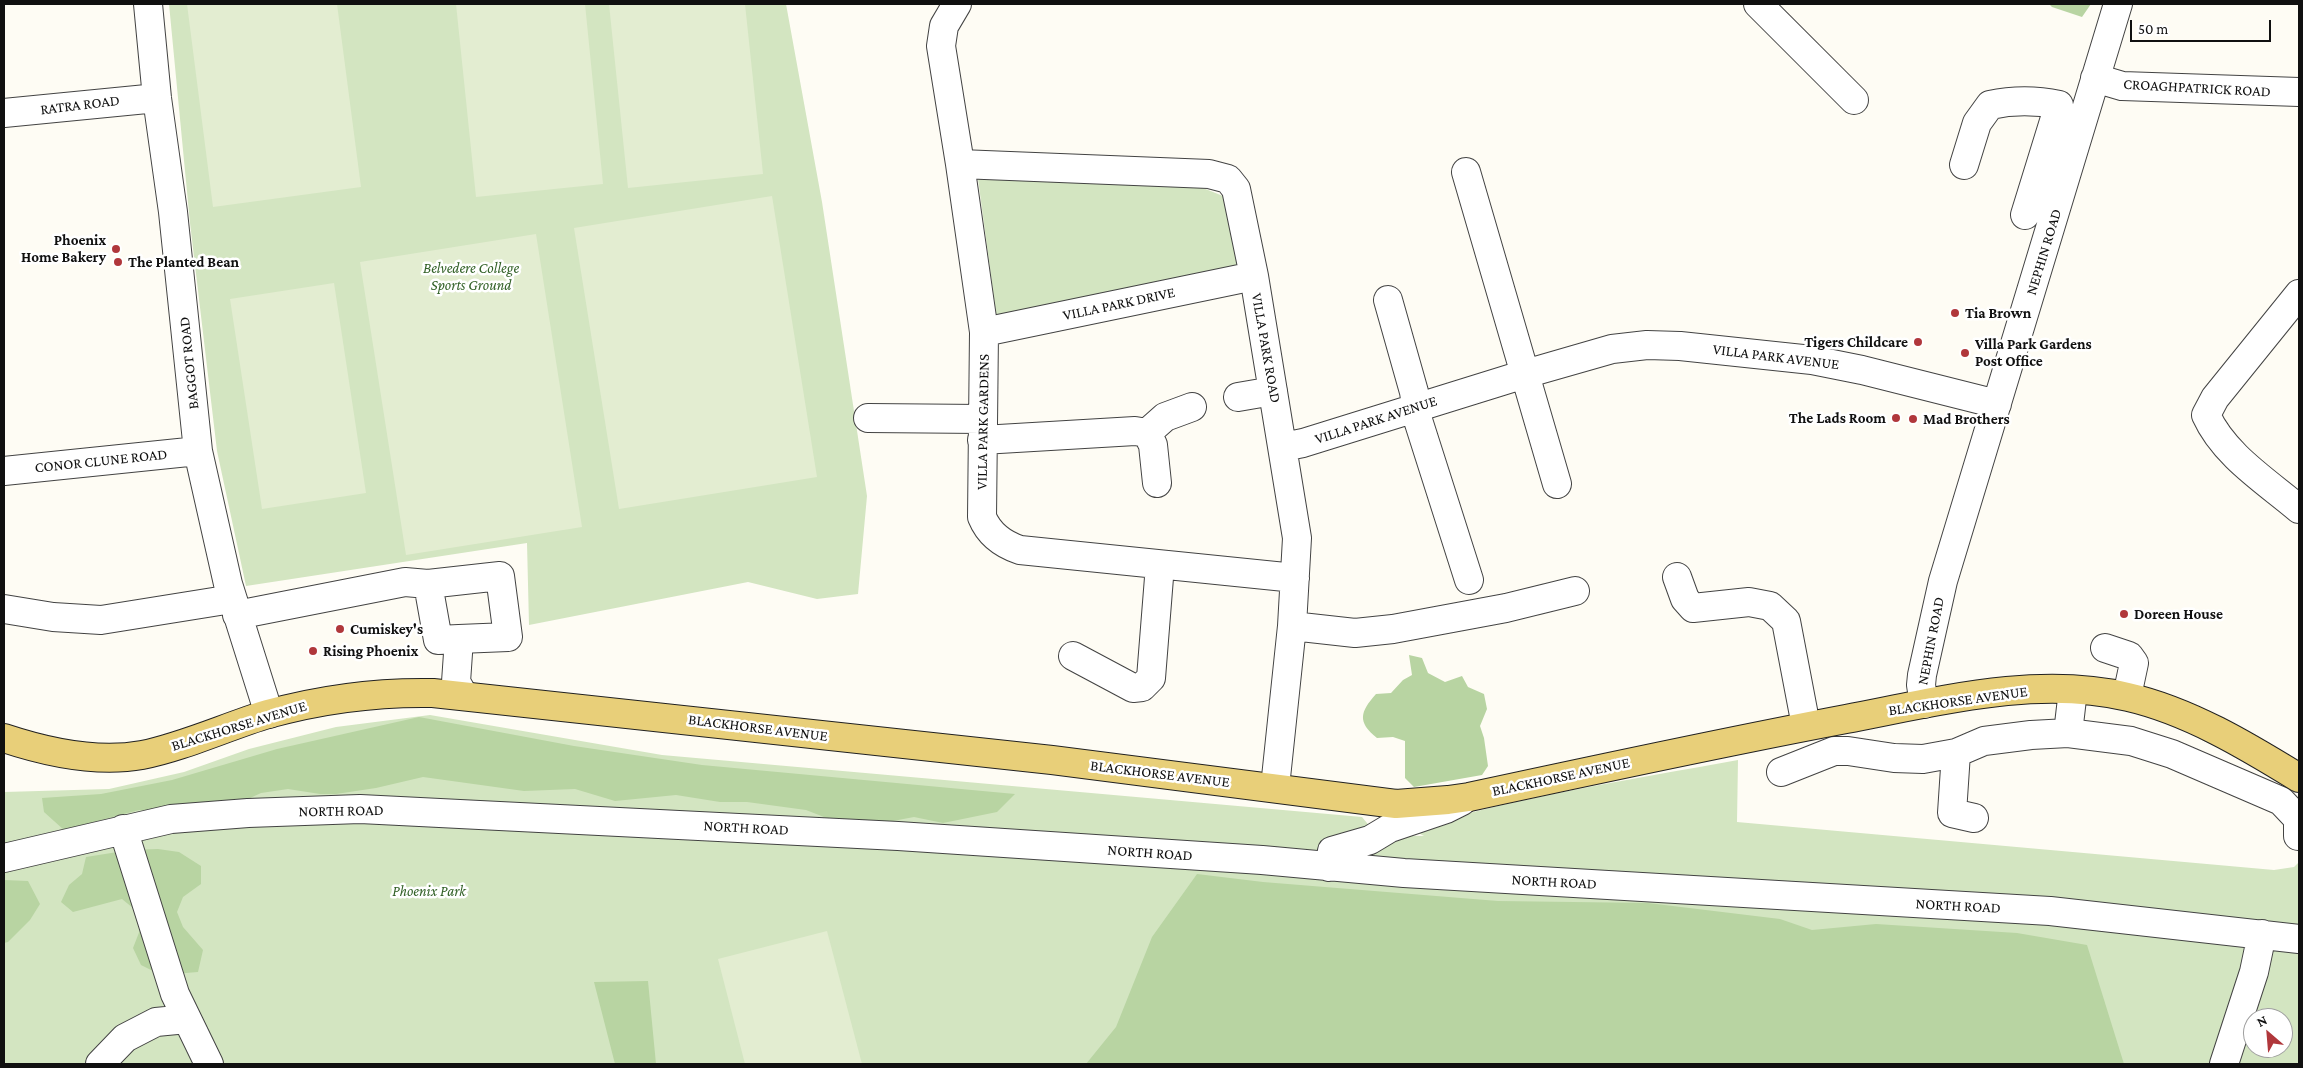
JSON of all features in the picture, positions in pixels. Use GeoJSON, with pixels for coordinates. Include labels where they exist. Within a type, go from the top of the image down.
{"type":"FeatureCollection","features":[{"type":"Feature","properties":{"kind":"main road","name":"BLACKHORSE AVENUE"},"geometry":{"type":"LineString","coordinates":[[4,738],[75,755],[142,755],[269,714],[320,702],[393,692],[433,693],[636,713],[1275,787],[1393,816],[1448,800],[1629,761],[1924,704],[2025,690],[2073,690],[2127,696],[2156,705],[2204,725],[2299,778]]}},
{"type":"Feature","properties":{"kind":"street","name":"BAGGOT ROAD"},"geometry":{"type":"LineString","coordinates":[[148,4],[157,98],[173,212],[198,451],[235,607],[269,714]]}},
{"type":"Feature","properties":{"kind":"street"},"geometry":{"type":"LineString","coordinates":[[1758,4],[1854,100]]}},
{"type":"Feature","properties":{"kind":"street","name":"NEPHIN ROAD"},"geometry":{"type":"LineString","coordinates":[[1924,704],[1921,685],[1943,581],[2118,4]]}},
{"type":"Feature","properties":{"kind":"street","name":"VILLA PARK GARDENS"},"geometry":{"type":"LineString","coordinates":[[946,8],[940,46],[960,164],[984,332],[982,517],[986,527],[1001,542],[1020,550],[1295,578]]}},
{"type":"Feature","properties":{"kind":"street","name":"CROAGHPATRICK ROAD"},"geometry":{"type":"LineString","coordinates":[[2095,78],[2122,86],[2299,92]]}},
{"type":"Feature","properties":{"kind":"street","name":"RATRA ROAD"},"geometry":{"type":"LineString","coordinates":[[4,113],[157,98]]}},
{"type":"Feature","properties":{"kind":"street"},"geometry":{"type":"LineString","coordinates":[[1964,165],[1977,123],[1990,105],[2006,102],[2044,101],[2059,105],[2027,208],[2056,210]]}},
{"type":"Feature","properties":{"kind":"street","name":"VILLA PARK ROAD"},"geometry":{"type":"LineString","coordinates":[[960,164],[1209,174],[1228,179],[1236,189],[1254,276],[1297,538],[1292,626],[1275,787]]}},
{"type":"Feature","properties":{"kind":"street"},"geometry":{"type":"LineString","coordinates":[[1466,172],[1557,484]]}},
{"type":"Feature","properties":{"kind":"street","name":"VILLA PARK DRIVE"},"geometry":{"type":"LineString","coordinates":[[984,332],[1254,276]]}},
{"type":"Feature","properties":{"kind":"street"},"geometry":{"type":"LineString","coordinates":[[2299,294],[2215,398],[2206,415],[2212,430],[2225,447],[2299,509]]}},
{"type":"Feature","properties":{"kind":"street"},"geometry":{"type":"LineString","coordinates":[[1388,300],[1414,392],[1418,420],[1469,580]]}},
{"type":"Feature","properties":{"kind":"street","name":"VILLA PARK AVENUE"},"geometry":{"type":"LineString","coordinates":[[1283,447],[1303,443],[1416,407],[1612,349],[1647,345],[1680,346],[1821,362],[1862,370],[1997,404]]}},
{"type":"Feature","properties":{"kind":"street"},"geometry":{"type":"LineString","coordinates":[[1238,397],[1274,391]]}},
{"type":"Feature","properties":{"kind":"street"},"geometry":{"type":"LineString","coordinates":[[1147,433],[1165,417],[1192,407]]}},
{"type":"Feature","properties":{"kind":"street"},"geometry":{"type":"LineString","coordinates":[[868,418],[982,430],[1135,431],[1147,433]]}},
{"type":"Feature","properties":{"kind":"street"},"geometry":{"type":"LineString","coordinates":[[1147,433],[1153,445],[1157,483]]}},
{"type":"Feature","properties":{"kind":"street","name":"CONOR CLUNE ROAD"},"geometry":{"type":"LineString","coordinates":[[4,471],[198,451]]}},
{"type":"Feature","properties":{"kind":"street"},"geometry":{"type":"LineString","coordinates":[[1073,656],[1133,688],[1142,687],[1151,678],[1160,565]]}},
{"type":"Feature","properties":{"kind":"street"},"geometry":{"type":"LineString","coordinates":[[4,609],[53,617],[102,620],[235,607],[404,582],[428,584],[500,576],[508,637],[438,640],[428,584]]}},
{"type":"Feature","properties":{"kind":"street"},"geometry":{"type":"LineString","coordinates":[[1677,577],[1684,599],[1693,608],[1749,602],[1770,606],[1786,621],[1806,726]]}},
{"type":"Feature","properties":{"kind":"street"},"geometry":{"type":"LineString","coordinates":[[1292,626],[1355,633],[1393,629],[1506,608],[1575,591]]}},
{"type":"Feature","properties":{"kind":"street"},"geometry":{"type":"LineString","coordinates":[[459,639],[456,682],[464,696]]}},
{"type":"Feature","properties":{"kind":"street"},"geometry":{"type":"LineString","coordinates":[[2105,648],[2129,656],[2134,663],[2127,696]]}},
{"type":"Feature","properties":{"kind":"street"},"geometry":{"type":"LineString","coordinates":[[2068,733],[2073,690]]}},
{"type":"Feature","properties":{"kind":"street"},"geometry":{"type":"LineString","coordinates":[[1780,772],[1834,751],[1848,751],[1894,758],[1923,759],[1956,753],[1984,741],[2068,733],[2131,742],[2172,754],[2221,774],[2281,801],[2298,819],[2298,836]]}},
{"type":"Feature","properties":{"kind":"street"},"geometry":{"type":"LineString","coordinates":[[1956,753],[1952,814],[1974,818]]}},
{"type":"Feature","properties":{"kind":"street","name":"NORTH ROAD"},"geometry":{"type":"LineString","coordinates":[[4,858],[123,829],[181,818],[248,813],[360,809],[898,836],[1419,874],[2050,911],[2299,938]]}},
{"type":"Feature","properties":{"kind":"street"},"geometry":{"type":"LineString","coordinates":[[1330,867],[1332,851],[1370,840],[1393,816]]}},
{"type":"Feature","properties":{"kind":"street"},"geometry":{"type":"LineString","coordinates":[[123,829],[174,994],[209,1064]]}},
{"type":"Feature","properties":{"kind":"street"},"geometry":{"type":"LineString","coordinates":[[2224,1064],[2254,972],[2262,934]]}},
{"type":"Feature","properties":{"kind":"street"},"geometry":{"type":"LineString","coordinates":[[100,1064],[125,1038],[156,1022],[187,1019]]}},
{"type":"Feature","properties":{"kind":"green space","name":"Belvedere College Sports Ground"},"geometry":{"type":"Polygon","coordinates":[[[169,4],[786,4],[822,202],[867,496],[858,594],[817,599],[748,582],[529,625],[527,543],[246,586],[217,451],[190,223],[169,4]]]}},
{"type":"Feature","properties":{"kind":"green space"},"geometry":{"type":"Polygon","coordinates":[[[187,4],[337,4],[361,187],[213,207],[187,4]]]}},
{"type":"Feature","properties":{"kind":"green space"},"geometry":{"type":"Polygon","coordinates":[[[456,4],[585,4],[603,184],[476,197],[456,4]]]}},
{"type":"Feature","properties":{"kind":"green space"},"geometry":{"type":"Polygon","coordinates":[[[609,4],[745,4],[763,174],[628,188],[609,4]]]}},
{"type":"Feature","properties":{"kind":"green space"},"geometry":{"type":"Polygon","coordinates":[[[2049,4],[2091,4],[2082,17],[2052,7],[2049,4]]]}},
{"type":"Feature","properties":{"kind":"green space"},"geometry":{"type":"Polygon","coordinates":[[[978,179],[1203,188],[1228,198],[1243,273],[997,321],[978,179]]]}},
{"type":"Feature","properties":{"kind":"green space"},"geometry":{"type":"Polygon","coordinates":[[[772,196],[817,477],[619,509],[574,228],[772,196]]]}},
{"type":"Feature","properties":{"kind":"green space"},"geometry":{"type":"Polygon","coordinates":[[[536,234],[582,527],[406,555],[360,262],[536,234]]]}},
{"type":"Feature","properties":{"kind":"green space"},"geometry":{"type":"Polygon","coordinates":[[[334,283],[366,493],[262,509],[230,299],[334,283]]]}},
{"type":"Feature","properties":{"kind":"green space"},"geometry":{"type":"Polygon","coordinates":[[[1409,655],[1422,658],[1428,673],[1445,682],[1462,676],[1468,687],[1484,694],[1487,709],[1480,726],[1484,738],[1488,766],[1482,775],[1414,787],[1405,778],[1405,741],[1393,737],[1377,738],[1366,727],[1363,717],[1364,712],[1376,694],[1391,693],[1403,680],[1412,675],[1409,655]]]}},
{"type":"Feature","properties":{"kind":"green space","name":"Phoenix Park"},"geometry":{"type":"Polygon","coordinates":[[[430,715],[662,755],[1362,817],[1377,835],[1424,836],[1411,829],[1532,798],[1738,760],[1737,822],[2274,870],[2294,867],[2299,862],[2299,1064],[4,1064],[4,792],[109,789],[184,772],[249,749],[336,727],[430,715]]]}},
{"type":"Feature","properties":{"kind":"green space"},"geometry":{"type":"Polygon","coordinates":[[[419,717],[574,746],[702,765],[1015,794],[997,812],[943,823],[914,817],[877,824],[842,824],[806,810],[747,802],[720,802],[676,795],[615,801],[575,789],[524,791],[423,777],[376,788],[336,794],[320,794],[288,789],[261,793],[235,805],[197,803],[169,810],[139,810],[64,830],[44,812],[42,798],[101,794],[172,780],[277,749],[419,717]]]}},
{"type":"Feature","properties":{"kind":"green space"},"geometry":{"type":"Polygon","coordinates":[[[158,849],[179,852],[201,866],[201,884],[183,897],[177,912],[183,927],[203,950],[198,972],[161,975],[141,965],[133,948],[140,930],[139,913],[122,899],[73,912],[61,902],[69,885],[82,874],[86,857],[130,850],[158,849]]]}},
{"type":"Feature","properties":{"kind":"green space"},"geometry":{"type":"Polygon","coordinates":[[[1197,874],[1263,882],[1498,901],[1648,903],[1780,919],[1812,930],[1876,924],[2017,933],[2087,945],[2124,1064],[1086,1064],[1116,1027],[1152,937],[1197,874]]]}},
{"type":"Feature","properties":{"kind":"green space"},"geometry":{"type":"Polygon","coordinates":[[[4,880],[28,881],[40,904],[30,920],[8,942],[4,943],[4,880]]]}},
{"type":"Feature","properties":{"kind":"green space"},"geometry":{"type":"Polygon","coordinates":[[[827,931],[862,1064],[745,1064],[718,959],[827,931]]]}},
{"type":"Feature","properties":{"kind":"green space"},"geometry":{"type":"Polygon","coordinates":[[[648,981],[656,1064],[615,1064],[594,982],[648,981]]]}},
{"type":"Feature","properties":{"kind":"place","name":"Phoenix Home Bakery"},"geometry":{"type":"Point","coordinates":[116,249]}},
{"type":"Feature","properties":{"kind":"place","name":"The Planted Bean"},"geometry":{"type":"Point","coordinates":[118,262]}},
{"type":"Feature","properties":{"kind":"place","name":"Tia Brown"},"geometry":{"type":"Point","coordinates":[1955,313]}},
{"type":"Feature","properties":{"kind":"place","name":"Tigers Childcare"},"geometry":{"type":"Point","coordinates":[1918,342]}},
{"type":"Feature","properties":{"kind":"place","name":"Villa Park Gardens Post Office"},"geometry":{"type":"Point","coordinates":[1965,353]}},
{"type":"Feature","properties":{"kind":"place","name":"The Lads Room"},"geometry":{"type":"Point","coordinates":[1896,418]}},
{"type":"Feature","properties":{"kind":"place","name":"Mad Brothers"},"geometry":{"type":"Point","coordinates":[1913,419]}},
{"type":"Feature","properties":{"kind":"place","name":"Doreen House"},"geometry":{"type":"Point","coordinates":[2124,614]}},
{"type":"Feature","properties":{"kind":"place","name":"Cumiskey's"},"geometry":{"type":"Point","coordinates":[340,629]}},
{"type":"Feature","properties":{"kind":"place","name":"Rising Phoenix"},"geometry":{"type":"Point","coordinates":[313,651]}}]}
